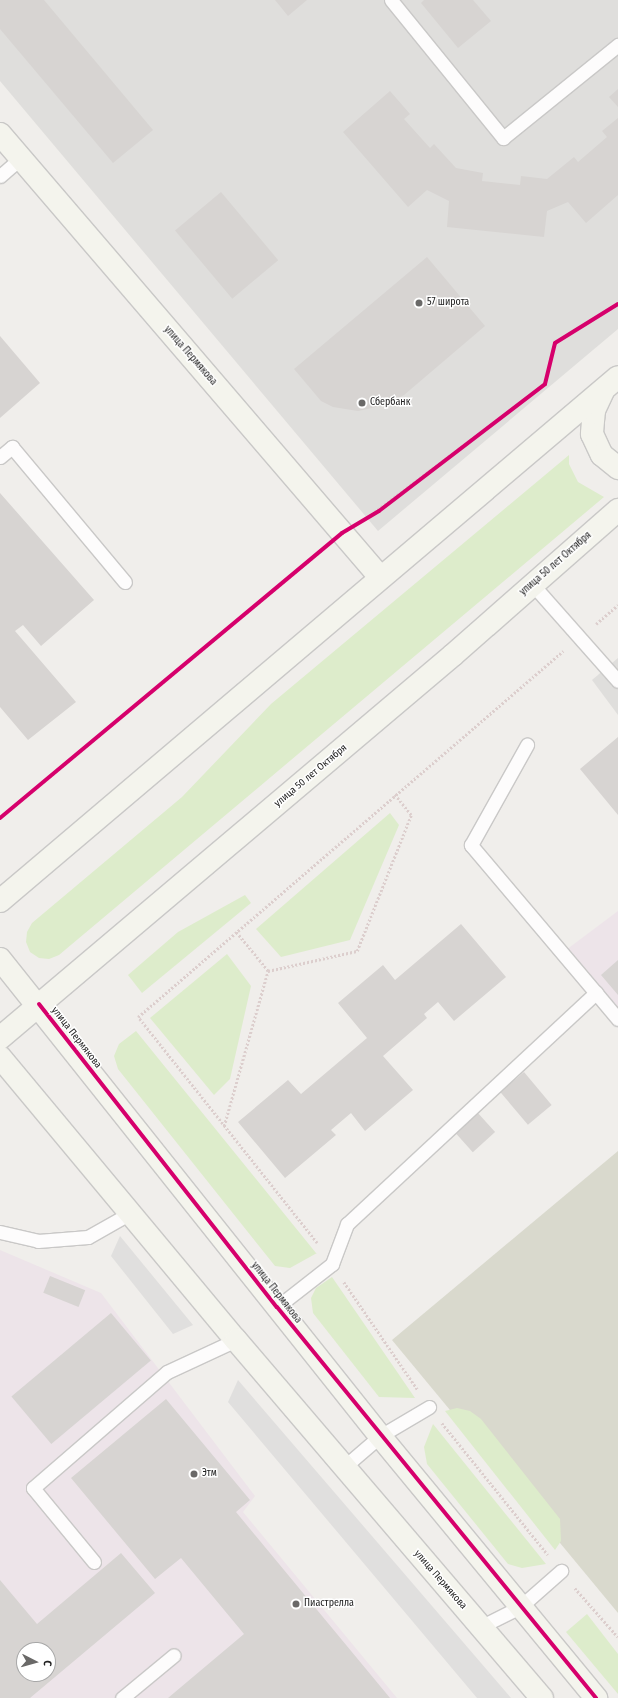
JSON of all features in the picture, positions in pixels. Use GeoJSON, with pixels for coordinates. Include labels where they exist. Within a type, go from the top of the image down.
{"type":"FeatureCollection","features":[{"type":"Feature","properties":{"kind":"street","name":"улица Пермякова"},"geometry":{"type":"LineString","coordinates":[[0,134],[380,577]]}},
{"type":"Feature","properties":{"kind":"street"},"geometry":{"type":"LineString","coordinates":[[611,383],[594,410],[592,434],[602,455],[618,468]]}},
{"type":"Feature","properties":{"kind":"street"},"geometry":{"type":"LineString","coordinates":[[0,901],[380,577],[611,383]]}},
{"type":"Feature","properties":{"kind":"street","name":"улица 50 лет Октября"},"geometry":{"type":"LineString","coordinates":[[0,1038],[533,585],[618,510]]}},
{"type":"Feature","properties":{"kind":"street","name":"улица Пермякова"},"geometry":{"type":"LineString","coordinates":[[0,959],[39,1004],[380,1436],[596,1698]]}},
{"type":"Feature","properties":{"kind":"street","name":"улица Пермякова"},"geometry":{"type":"LineString","coordinates":[[0,1057],[132,1212],[236,1340],[542,1698]]}},
{"type":"Feature","properties":{"kind":"lane"},"geometry":{"type":"LineString","coordinates":[[391,0],[503,138],[618,45]]}},
{"type":"Feature","properties":{"kind":"lane"},"geometry":{"type":"LineString","coordinates":[[0,176],[21,158]]}},
{"type":"Feature","properties":{"kind":"lane"},"geometry":{"type":"LineString","coordinates":[[0,457],[12,448],[125,582]]}},
{"type":"Feature","properties":{"kind":"lane"},"geometry":{"type":"LineString","coordinates":[[533,585],[618,681]]}},
{"type":"Feature","properties":{"kind":"lane"},"geometry":{"type":"LineString","coordinates":[[527,745],[470,845],[618,1020]]}},
{"type":"Feature","properties":{"kind":"lane"},"geometry":{"type":"LineString","coordinates":[[277,1307],[332,1264],[347,1224],[596,993]]}},
{"type":"Feature","properties":{"kind":"lane"},"geometry":{"type":"LineString","coordinates":[[0,1232],[38,1241],[88,1237],[132,1212]]}},
{"type":"Feature","properties":{"kind":"lane"},"geometry":{"type":"LineString","coordinates":[[94,1562],[33,1488],[167,1372],[236,1340]]}},
{"type":"Feature","properties":{"kind":"lane"},"geometry":{"type":"LineString","coordinates":[[344,1467],[380,1436],[430,1407]]}},
{"type":"Feature","properties":{"kind":"lane"},"geometry":{"type":"LineString","coordinates":[[480,1627],[520,1607],[561,1571]]}},
{"type":"Feature","properties":{"kind":"lane"},"geometry":{"type":"LineString","coordinates":[[122,1698],[174,1655]]}},
{"type":"Feature","properties":{"kind":"path"},"geometry":{"type":"LineString","coordinates":[[0,818],[342,533],[379,511],[545,384],[547,377]]}},
{"type":"Feature","properties":{"kind":"path"},"geometry":{"type":"LineString","coordinates":[[618,605],[138,1017],[332,1264],[430,1407],[561,1571],[618,1637]]}},
{"type":"Feature","properties":{"kind":"path"},"geometry":{"type":"LineString","coordinates":[[268,970],[358,951],[411,815],[395,795]]}},
{"type":"Feature","properties":{"kind":"path"},"geometry":{"type":"LineString","coordinates":[[236,932],[268,970]]}},
{"type":"Feature","properties":{"kind":"path"},"geometry":{"type":"LineString","coordinates":[[224,1126],[268,970]]}},
{"type":"Feature","properties":{"kind":"shaded area"},"geometry":{"type":"Polygon","coordinates":[[[0,0],[618,0],[618,329],[378,531],[0,81],[0,0]]]}},
{"type":"Feature","properties":{"kind":"shaded area"},"geometry":{"type":"Polygon","coordinates":[[[618,658],[618,715],[592,680],[618,658]]]}},
{"type":"Feature","properties":{"kind":"shaded area"},"geometry":{"type":"Polygon","coordinates":[[[618,911],[618,1012],[566,950],[618,911]]]}},
{"type":"Feature","properties":{"kind":"shaded area"},"geometry":{"type":"Polygon","coordinates":[[[618,1151],[618,1613],[392,1340],[618,1151]]]}},
{"type":"Feature","properties":{"kind":"shaded area"},"geometry":{"type":"Polygon","coordinates":[[[120,1236],[193,1325],[173,1334],[111,1256],[120,1236]]]}},
{"type":"Feature","properties":{"kind":"shaded area"},"geometry":{"type":"Polygon","coordinates":[[[0,1250],[101,1293],[255,1496],[243,1512],[397,1698],[0,1698],[0,1250]]]}},
{"type":"Feature","properties":{"kind":"shaded area"},"geometry":{"type":"Polygon","coordinates":[[[238,1380],[511,1698],[477,1698],[228,1402],[238,1380]]]}},
{"type":"Feature","properties":{"kind":"green space"},"geometry":{"type":"Polygon","coordinates":[[[569,455],[569,464],[578,482],[604,497],[59,955],[49,959],[39,958],[30,952],[26,942],[27,932],[32,923],[182,797],[271,704],[569,455]]]}},
{"type":"Feature","properties":{"kind":"green space"},"geometry":{"type":"Polygon","coordinates":[[[390,813],[399,825],[350,940],[281,957],[256,929],[390,813]]]}},
{"type":"Feature","properties":{"kind":"green space"},"geometry":{"type":"Polygon","coordinates":[[[245,895],[251,903],[142,993],[128,975],[178,932],[245,895]]]}},
{"type":"Feature","properties":{"kind":"green space"},"geometry":{"type":"Polygon","coordinates":[[[227,954],[251,986],[230,1079],[214,1095],[150,1018],[227,954]]]}},
{"type":"Feature","properties":{"kind":"green space"},"geometry":{"type":"Polygon","coordinates":[[[136,1031],[317,1253],[290,1268],[275,1266],[118,1069],[114,1056],[119,1044],[136,1031]]]}},
{"type":"Feature","properties":{"kind":"green space"},"geometry":{"type":"Polygon","coordinates":[[[332,1277],[415,1398],[379,1397],[313,1313],[311,1298],[316,1288],[332,1277]]]}},
{"type":"Feature","properties":{"kind":"green space"},"geometry":{"type":"Polygon","coordinates":[[[457,1408],[470,1411],[481,1419],[560,1519],[561,1541],[555,1550],[445,1411],[457,1408]]]}},
{"type":"Feature","properties":{"kind":"green space"},"geometry":{"type":"Polygon","coordinates":[[[433,1424],[546,1564],[522,1568],[508,1564],[427,1464],[424,1447],[433,1424]]]}},
{"type":"Feature","properties":{"kind":"green space"},"geometry":{"type":"Polygon","coordinates":[[[587,1614],[618,1654],[618,1694],[566,1632],[587,1614]]]}},
{"type":"Feature","properties":{"kind":"building"},"geometry":{"type":"Polygon","coordinates":[[[0,0],[44,0],[153,130],[113,163],[0,29],[0,0]]]}},
{"type":"Feature","properties":{"kind":"building"},"geometry":{"type":"Polygon","coordinates":[[[275,0],[307,0],[288,16],[275,0]]]}},
{"type":"Feature","properties":{"kind":"building"},"geometry":{"type":"Polygon","coordinates":[[[424,0],[473,0],[491,21],[458,48],[421,3],[424,0]]]}},
{"type":"Feature","properties":{"kind":"building"},"geometry":{"type":"Polygon","coordinates":[[[618,89],[618,107],[609,97],[618,89]]]}},
{"type":"Feature","properties":{"kind":"building"},"geometry":{"type":"Polygon","coordinates":[[[390,91],[410,114],[404,119],[430,148],[434,144],[456,168],[483,173],[482,181],[520,185],[521,176],[547,179],[574,157],[578,162],[607,137],[602,131],[618,118],[618,195],[586,223],[568,202],[547,211],[544,237],[447,227],[449,201],[427,190],[408,207],[343,132],[390,91]]]}},
{"type":"Feature","properties":{"kind":"building"},"geometry":{"type":"Polygon","coordinates":[[[221,192],[278,260],[232,299],[175,231],[221,192]]]}},
{"type":"Feature","properties":{"kind":"building"},"geometry":{"type":"Polygon","coordinates":[[[427,257],[485,326],[404,395],[385,405],[358,411],[333,407],[321,401],[294,369],[427,257]]]}},
{"type":"Feature","properties":{"kind":"building"},"geometry":{"type":"Polygon","coordinates":[[[0,336],[40,383],[0,418],[0,336]]]}},
{"type":"Feature","properties":{"kind":"building"},"geometry":{"type":"Polygon","coordinates":[[[0,493],[94,600],[41,646],[23,625],[15,631],[76,702],[28,740],[0,707],[0,493]]]}},
{"type":"Feature","properties":{"kind":"building"},"geometry":{"type":"Polygon","coordinates":[[[618,737],[618,815],[580,769],[618,737]]]}},
{"type":"Feature","properties":{"kind":"building"},"geometry":{"type":"Polygon","coordinates":[[[461,924],[506,977],[454,1021],[438,1002],[424,1014],[427,1018],[383,1056],[413,1090],[365,1131],[351,1113],[331,1130],[336,1135],[285,1178],[238,1122],[288,1080],[301,1094],[367,1038],[338,1003],[383,965],[395,980],[461,924]]]}},
{"type":"Feature","properties":{"kind":"building"},"geometry":{"type":"Polygon","coordinates":[[[618,960],[618,995],[601,975],[618,960]]]}},
{"type":"Feature","properties":{"kind":"building"},"geometry":{"type":"Polygon","coordinates":[[[524,1072],[552,1105],[528,1125],[500,1092],[524,1072]]]}},
{"type":"Feature","properties":{"kind":"building"},"geometry":{"type":"Polygon","coordinates":[[[477,1112],[495,1132],[473,1152],[455,1132],[477,1112]]]}},
{"type":"Feature","properties":{"kind":"building"},"geometry":{"type":"Polygon","coordinates":[[[50,1276],[85,1290],[78,1307],[43,1293],[50,1276]]]}},
{"type":"Feature","properties":{"kind":"building"},"geometry":{"type":"Polygon","coordinates":[[[111,1313],[151,1360],[51,1444],[11,1397],[111,1313]]]}},
{"type":"Feature","properties":{"kind":"building"},"geometry":{"type":"Polygon","coordinates":[[[166,1399],[250,1500],[236,1512],[390,1698],[168,1698],[244,1634],[181,1558],[155,1579],[71,1478],[166,1399]]]}},
{"type":"Feature","properties":{"kind":"building"},"geometry":{"type":"Polygon","coordinates":[[[121,1553],[155,1593],[56,1676],[56,1642],[16,1642],[16,1682],[49,1682],[30,1698],[0,1698],[0,1580],[37,1624],[121,1553]]]}},
{"type":"Feature","properties":{"kind":"cycle path"},"geometry":{"type":"LineString","coordinates":[[0,818],[342,533],[379,511],[545,384],[555,343],[618,304]]}},
{"type":"Feature","properties":{"kind":"cycle path"},"geometry":{"type":"LineString","coordinates":[[39,1004],[277,1307],[596,1698]]}},
{"type":"Feature","properties":{"kind":"place","name":"57 широта"},"geometry":{"type":"Point","coordinates":[419,303]}},
{"type":"Feature","properties":{"kind":"place","name":"Сбербанк"},"geometry":{"type":"Point","coordinates":[362,403]}},
{"type":"Feature","properties":{"kind":"place","name":"Этм"},"geometry":{"type":"Point","coordinates":[194,1474]}},
{"type":"Feature","properties":{"kind":"place","name":"Пиастрелла"},"geometry":{"type":"Point","coordinates":[296,1604]}}]}
